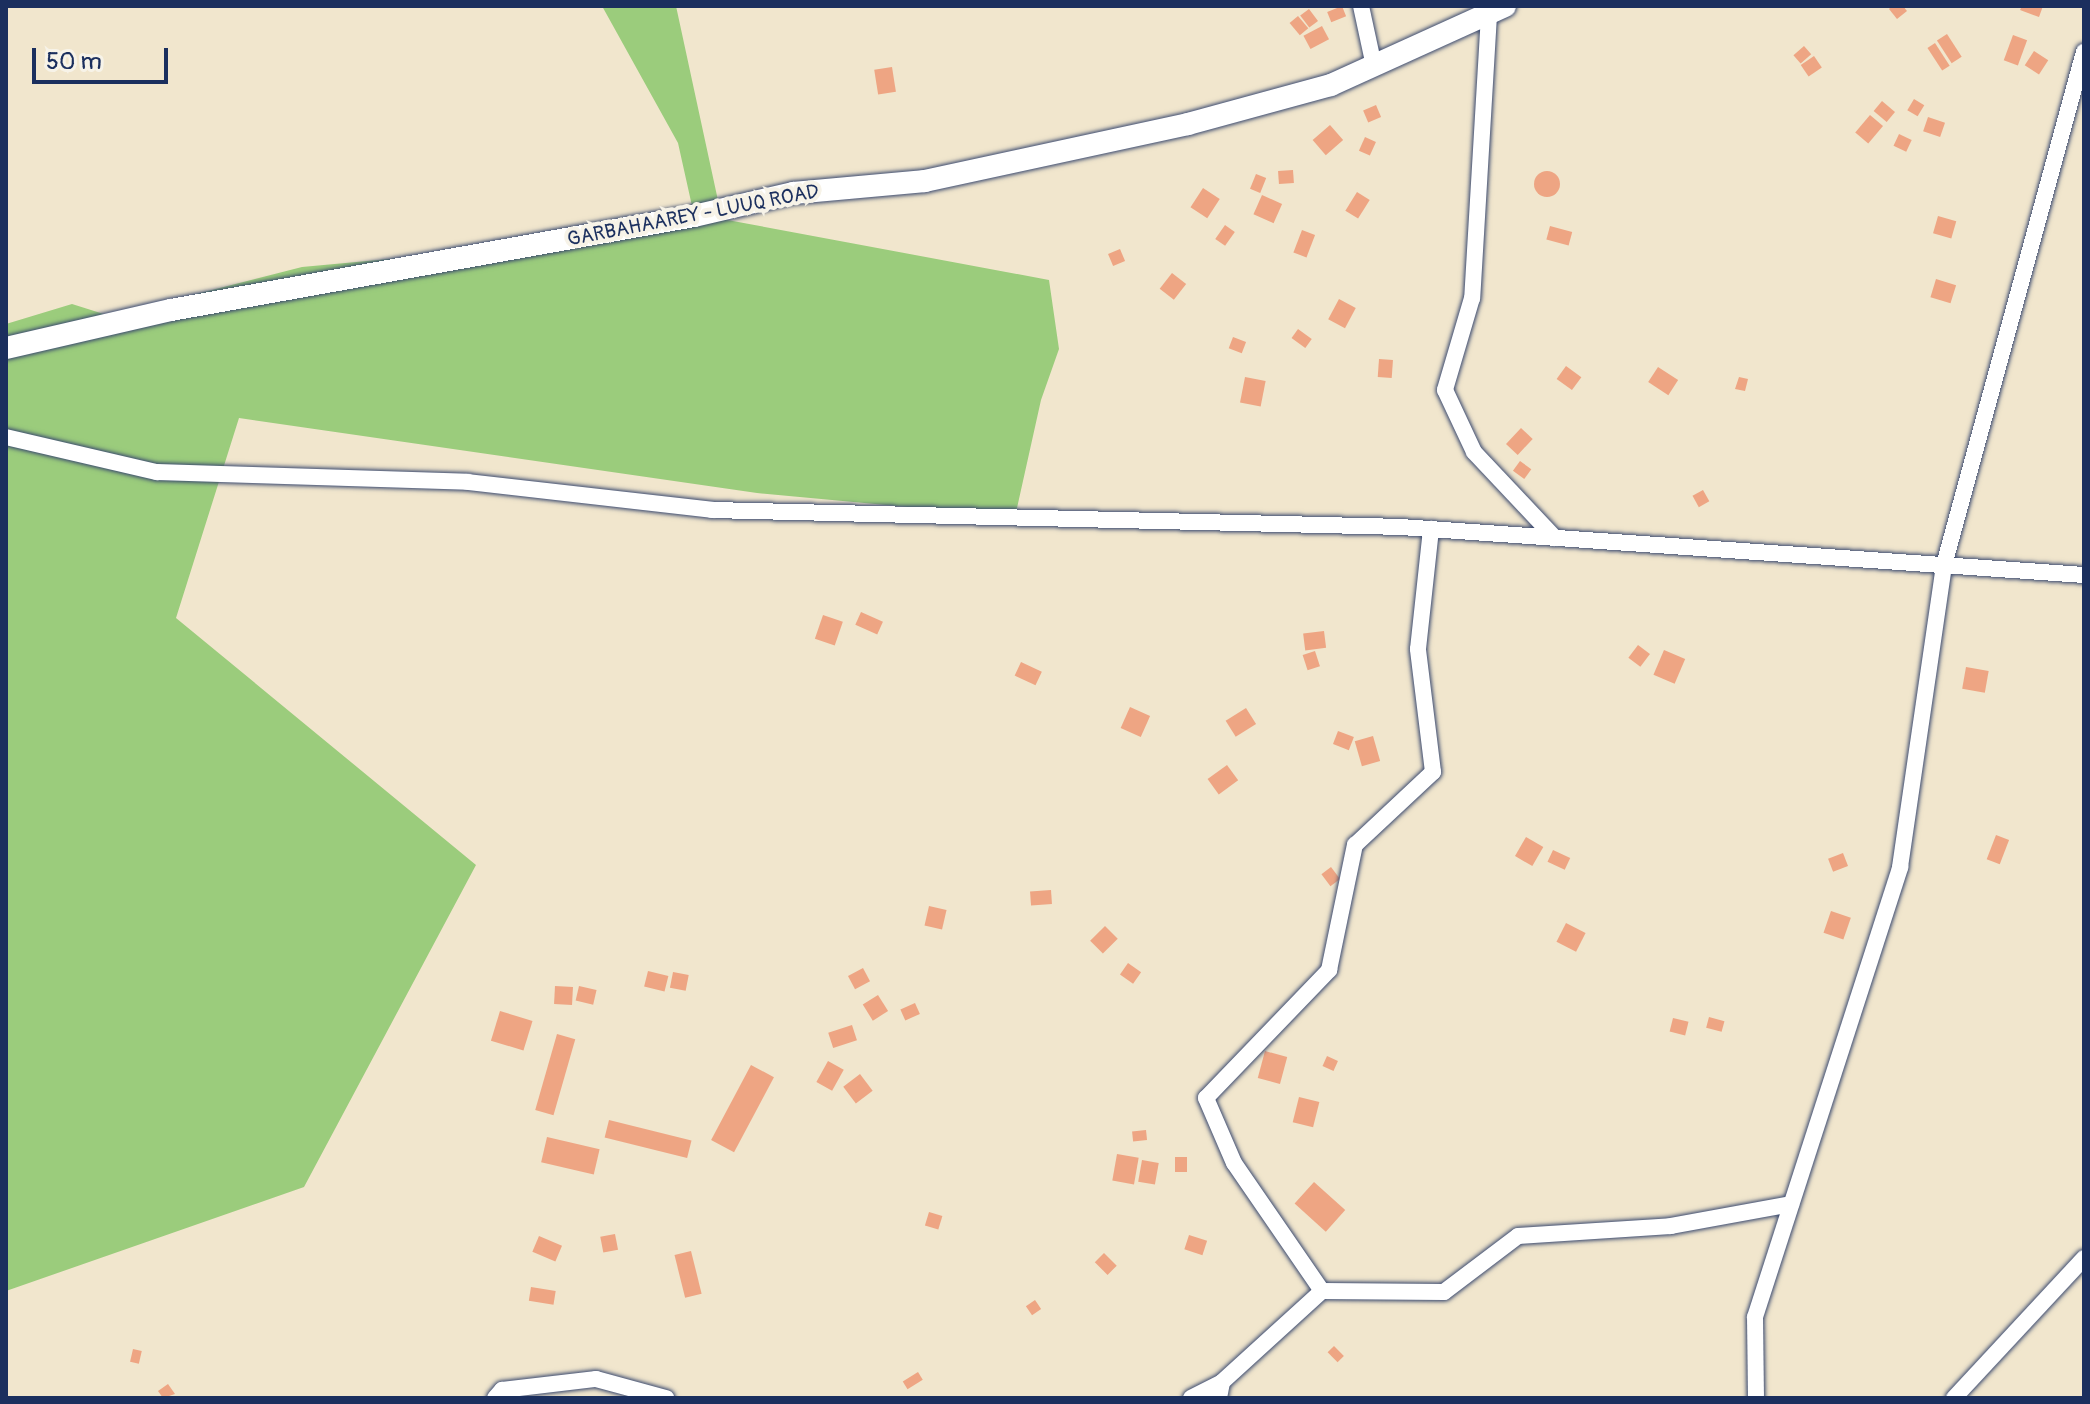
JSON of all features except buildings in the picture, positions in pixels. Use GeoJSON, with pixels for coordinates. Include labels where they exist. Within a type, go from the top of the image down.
{"type":"FeatureCollection","features":[{"type":"Feature","properties":{"kind":"street"},"geometry":{"type":"LineString","coordinates":[[1361,6],[1374,66]]}},
{"type":"Feature","properties":{"kind":"street"},"geometry":{"type":"LineString","coordinates":[[1497,10],[1472,298],[1445,390],[1474,452],[1555,538]]}},
{"type":"Feature","properties":{"kind":"street","name":"GARBAHAAREY - LUUQ ROAD"},"geometry":{"type":"LineString","coordinates":[[6,348],[171,310],[694,216],[793,193],[925,181],[1188,124],[1331,85],[1497,10]]}},
{"type":"Feature","properties":{"kind":"street"},"geometry":{"type":"LineString","coordinates":[[1756,1398],[1755,1317],[1900,867],[1944,565],[2084,52]]}},
{"type":"Feature","properties":{"kind":"street"},"geometry":{"type":"LineString","coordinates":[[6,437],[157,472],[468,482],[712,510],[1431,529],[2084,575]]}},
{"type":"Feature","properties":{"kind":"street"},"geometry":{"type":"LineString","coordinates":[[1322,1291],[1234,1163],[1206,1098],[1329,970],[1355,845],[1433,772],[1418,649],[1431,529]]}},
{"type":"Feature","properties":{"kind":"street"},"geometry":{"type":"LineString","coordinates":[[1191,1398],[1220,1390],[1322,1291],[1444,1292],[1518,1236],[1671,1226],[1791,1204]]}},
{"type":"Feature","properties":{"kind":"street"},"geometry":{"type":"LineString","coordinates":[[1954,1398],[2084,1258]]}},
{"type":"Feature","properties":{"kind":"street"},"geometry":{"type":"LineString","coordinates":[[495,1398],[502,1390],[596,1379],[666,1398]]}},
{"type":"Feature","properties":{"kind":"green space"},"geometry":{"type":"Polygon","coordinates":[[[602,6],[676,6],[722,219],[1049,280],[1059,349],[1041,400],[1015,517],[757,493],[239,418],[176,618],[476,865],[304,1187],[6,1291],[6,324],[72,304],[110,316],[302,267],[476,251],[692,206],[678,143],[602,6]]]}}]}
